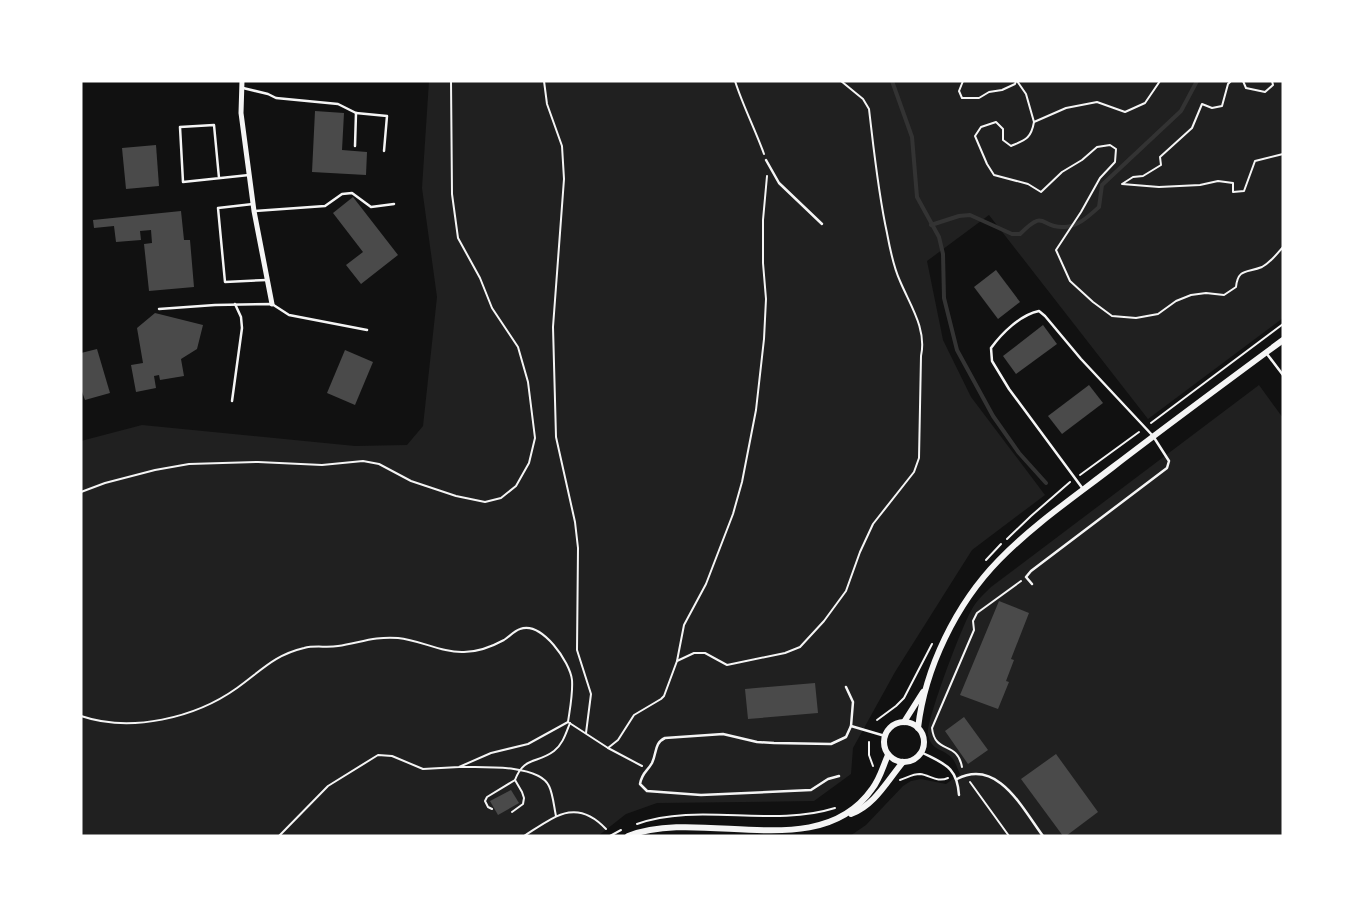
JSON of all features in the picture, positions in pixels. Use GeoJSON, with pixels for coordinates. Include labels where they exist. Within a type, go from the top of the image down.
{"type":"FeatureCollection","features":[{"type":"Feature","properties":{"kind":"street"},"geometry":{"type":"LineString","coordinates":[[242,84],[241,113],[249,175],[272,304]]}},
{"type":"Feature","properties":{"kind":"street"},"geometry":{"type":"LineString","coordinates":[[904,722],[926,687],[946,638],[968,598],[998,561],[1032,530],[1083,490],[1283,340]]}},
{"type":"Feature","properties":{"kind":"street"},"geometry":{"type":"LineString","coordinates":[[918,728],[904,722],[892,726],[883,742],[888,755],[902,762],[913,760],[921,752],[923,740],[918,728],[926,687]]}},
{"type":"Feature","properties":{"kind":"street"},"geometry":{"type":"LineString","coordinates":[[845,816],[872,790],[888,755]]}},
{"type":"Feature","properties":{"kind":"street"},"geometry":{"type":"LineString","coordinates":[[628,836],[640,831],[662,827],[699,826],[792,830],[832,822],[861,810],[870,803],[902,762]]}},
{"type":"Feature","properties":{"kind":"lane"},"geometry":{"type":"LineString","coordinates":[[242,84],[276,98],[338,104],[356,113],[387,116],[384,151]]}},
{"type":"Feature","properties":{"kind":"lane"},"geometry":{"type":"LineString","coordinates":[[355,146],[356,113]]}},
{"type":"Feature","properties":{"kind":"lane"},"geometry":{"type":"LineString","coordinates":[[219,178],[214,125],[180,127],[183,182],[249,175]]}},
{"type":"Feature","properties":{"kind":"lane"},"geometry":{"type":"LineString","coordinates":[[766,160],[779,183],[822,224]]}},
{"type":"Feature","properties":{"kind":"lane"},"geometry":{"type":"LineString","coordinates":[[254,211],[325,206],[342,194],[352,193],[371,207],[394,204]]}},
{"type":"Feature","properties":{"kind":"lane"},"geometry":{"type":"LineString","coordinates":[[253,204],[218,208],[224,282],[267,280]]}},
{"type":"Feature","properties":{"kind":"lane"},"geometry":{"type":"LineString","coordinates":[[232,401],[242,328],[241,317],[235,304]]}},
{"type":"Feature","properties":{"kind":"lane"},"geometry":{"type":"LineString","coordinates":[[159,309],[235,304],[272,304],[289,315],[367,330]]}},
{"type":"Feature","properties":{"kind":"lane"},"geometry":{"type":"LineString","coordinates":[[1032,584],[1026,576],[1031,571],[1167,468],[1169,461],[1153,436],[1081,359],[1045,316],[1039,312],[1029,313],[999,338],[991,348],[992,360],[1009,389],[1083,490]]}},
{"type":"Feature","properties":{"kind":"lane"},"geometry":{"type":"LineString","coordinates":[[1266,352],[1283,375]]}},
{"type":"Feature","properties":{"kind":"lane"},"geometry":{"type":"LineString","coordinates":[[839,776],[828,779],[812,790],[701,794],[647,792],[640,784],[642,774],[652,763],[660,741],[666,738],[723,734],[757,742],[831,744],[846,737],[851,726],[853,702],[846,687]]}},
{"type":"Feature","properties":{"kind":"lane"},"geometry":{"type":"LineString","coordinates":[[851,726],[885,736]]}},
{"type":"Feature","properties":{"kind":"lane"},"geometry":{"type":"LineString","coordinates":[[921,752],[941,762],[954,774],[957,779],[958,795]]}},
{"type":"Feature","properties":{"kind":"lane"},"geometry":{"type":"LineString","coordinates":[[957,779],[965,774],[981,773],[997,780],[1008,788],[1043,836]]}},
{"type":"Feature","properties":{"kind":"path"},"geometry":{"type":"LineString","coordinates":[[81,492],[105,482],[164,468],[190,464],[258,462],[322,465],[363,461],[379,464],[411,481],[456,496],[485,502],[501,498],[516,486],[529,463],[535,438],[528,382],[518,347],[492,308],[480,278],[458,238],[452,194],[451,81]]}},
{"type":"Feature","properties":{"kind":"path"},"geometry":{"type":"LineString","coordinates":[[544,81],[547,104],[562,146],[564,179],[553,327],[556,437],[577,539],[578,650],[592,694],[586,733]]}},
{"type":"Feature","properties":{"kind":"path"},"geometry":{"type":"LineString","coordinates":[[608,748],[618,740],[634,715],[664,696],[677,661],[684,625],[706,584],[733,514],[742,482],[756,410],[764,338],[766,299],[763,263],[763,229],[767,185],[766,160],[755,130],[741,102],[735,81]]}},
{"type":"Feature","properties":{"kind":"path"},"geometry":{"type":"LineString","coordinates":[[677,661],[694,653],[705,653],[727,665],[786,653],[800,647],[824,621],[846,591],[860,552],[874,524],[914,472],[919,458],[922,331],[898,278],[891,256],[878,195],[869,109],[863,99],[842,81]]}},
{"type":"Feature","properties":{"kind":"path"},"geometry":{"type":"LineString","coordinates":[[963,81],[959,92],[962,98],[979,98],[990,92],[1002,90],[1015,84],[1016,81],[1026,94],[1034,122],[1032,133],[1026,139],[1011,146],[1003,140],[1003,129],[996,122],[981,126],[975,136],[994,176],[1028,184],[1041,192],[1062,172],[1097,148],[1110,145],[1116,149],[1115,162],[1100,178],[1056,250],[1070,281],[1112,316],[1136,318],[1158,314],[1176,300],[1191,295],[1206,293],[1224,295],[1236,287],[1237,278],[1241,273],[1262,266],[1272,260],[1283,247]]}},
{"type":"Feature","properties":{"kind":"path"},"geometry":{"type":"LineString","coordinates":[[1034,122],[1066,108],[1097,102],[1125,112],[1145,103],[1160,81]]}},
{"type":"Feature","properties":{"kind":"path"},"geometry":{"type":"LineString","coordinates":[[1231,81],[1228,84],[1222,106],[1212,108],[1202,104],[1192,128],[1160,157],[1161,165],[1143,176],[1133,177],[1122,184],[1159,187],[1200,185],[1218,181],[1233,183],[1233,192],[1244,191],[1256,161],[1283,154]]}},
{"type":"Feature","properties":{"kind":"path"},"geometry":{"type":"LineString","coordinates":[[1243,81],[1246,88],[1265,92],[1273,85],[1272,81]]}},
{"type":"Feature","properties":{"kind":"path"},"geometry":{"type":"LineString","coordinates":[[962,767],[961,762],[952,749],[935,742],[932,728],[974,630],[974,617],[1026,576]]}},
{"type":"Feature","properties":{"kind":"path"},"geometry":{"type":"LineString","coordinates":[[81,716],[91,720],[122,723],[154,721],[190,712],[236,689],[281,655],[306,647],[338,646],[371,638],[398,638],[424,643],[448,651],[466,652],[493,645],[520,629],[530,629],[544,636],[559,651],[572,678],[569,722],[562,742],[554,751],[525,764],[518,770],[515,780],[488,797],[485,801],[488,807],[492,809]]}},
{"type":"Feature","properties":{"kind":"path"},"geometry":{"type":"LineString","coordinates":[[569,722],[608,748],[646,769]]}},
{"type":"Feature","properties":{"kind":"path"},"geometry":{"type":"LineString","coordinates":[[458,767],[491,753],[528,744],[569,722]]}},
{"type":"Feature","properties":{"kind":"path"},"geometry":{"type":"LineString","coordinates":[[869,742],[869,755],[874,771]]}},
{"type":"Feature","properties":{"kind":"path"},"geometry":{"type":"LineString","coordinates":[[279,836],[328,786],[378,755],[392,756],[423,769],[496,767],[530,772],[545,780],[549,786],[556,816]]}},
{"type":"Feature","properties":{"kind":"path"},"geometry":{"type":"LineString","coordinates":[[895,781],[912,775],[922,774],[935,779],[944,780],[948,778]]}},
{"type":"Feature","properties":{"kind":"path"},"geometry":{"type":"LineString","coordinates":[[967,778],[1009,836]]}},
{"type":"Feature","properties":{"kind":"path"},"geometry":{"type":"LineString","coordinates":[[512,812],[522,804],[524,798],[515,780]]}},
{"type":"Feature","properties":{"kind":"path"},"geometry":{"type":"LineString","coordinates":[[630,826],[654,817],[788,816],[818,813],[842,805]]}},
{"type":"Feature","properties":{"kind":"path"},"geometry":{"type":"LineString","coordinates":[[524,836],[556,816],[578,811],[598,821],[606,829]]}},
{"type":"Feature","properties":{"kind":"path"},"geometry":{"type":"LineString","coordinates":[[610,836],[624,829]]}},
{"type":"Feature","properties":{"kind":"shaded area"},"geometry":{"type":"Polygon","coordinates":[[[429,81],[1283,81],[1283,318],[1148,419],[989,215],[927,261],[943,340],[971,397],[1045,495],[972,550],[895,672],[853,748],[851,774],[814,801],[657,803],[626,814],[598,836],[81,836],[81,441],[142,425],[355,446],[407,445],[423,426],[437,297],[422,188],[429,81]]]}},
{"type":"Feature","properties":{"kind":"shaded area"},"geometry":{"type":"Polygon","coordinates":[[[1259,385],[1283,418],[1283,836],[850,836],[866,825],[903,786],[911,781],[921,779],[946,784],[960,774],[951,757],[932,744],[928,734],[945,673],[966,620],[980,598],[991,587],[1259,385]]]}},
{"type":"Feature","properties":{"kind":"building"},"geometry":{"type":"Polygon","coordinates":[[[315,111],[344,113],[342,150],[367,152],[366,175],[312,172],[315,111]]]}},
{"type":"Feature","properties":{"kind":"building"},"geometry":{"type":"Polygon","coordinates":[[[156,145],[159,186],[126,189],[122,148],[156,145]]]}},
{"type":"Feature","properties":{"kind":"building"},"geometry":{"type":"Polygon","coordinates":[[[353,197],[398,255],[361,284],[346,265],[363,252],[333,213],[353,197]]]}},
{"type":"Feature","properties":{"kind":"building"},"geometry":{"type":"Polygon","coordinates":[[[181,211],[184,240],[190,240],[194,287],[149,291],[144,244],[152,243],[151,230],[140,231],[141,240],[116,242],[114,226],[94,228],[93,220],[181,211]]]}},
{"type":"Feature","properties":{"kind":"building"},"geometry":{"type":"Polygon","coordinates":[[[996,270],[1020,302],[998,319],[974,287],[996,270]]]}},
{"type":"Feature","properties":{"kind":"building"},"geometry":{"type":"Polygon","coordinates":[[[155,313],[203,325],[197,349],[181,359],[184,376],[160,380],[159,375],[154,376],[156,388],[136,392],[131,365],[143,363],[137,328],[155,313]]]}},
{"type":"Feature","properties":{"kind":"building"},"geometry":{"type":"Polygon","coordinates":[[[1043,325],[1057,344],[1016,374],[1003,356],[1043,325]]]}},
{"type":"Feature","properties":{"kind":"building"},"geometry":{"type":"Polygon","coordinates":[[[97,349],[110,393],[85,400],[81,389],[81,353],[97,349]]]}},
{"type":"Feature","properties":{"kind":"building"},"geometry":{"type":"Polygon","coordinates":[[[345,350],[373,362],[355,405],[327,393],[345,350]]]}},
{"type":"Feature","properties":{"kind":"building"},"geometry":{"type":"Polygon","coordinates":[[[1089,385],[1103,403],[1062,434],[1048,416],[1089,385]]]}},
{"type":"Feature","properties":{"kind":"building"},"geometry":{"type":"Polygon","coordinates":[[[999,601],[1029,613],[1011,659],[1014,660],[1006,681],[1009,682],[998,709],[960,695],[999,601]]]}},
{"type":"Feature","properties":{"kind":"building"},"geometry":{"type":"Polygon","coordinates":[[[815,683],[818,713],[748,719],[745,689],[815,683]]]}},
{"type":"Feature","properties":{"kind":"building"},"geometry":{"type":"Polygon","coordinates":[[[964,717],[988,750],[968,764],[945,731],[964,717]]]}},
{"type":"Feature","properties":{"kind":"building"},"geometry":{"type":"Polygon","coordinates":[[[1056,754],[1098,812],[1066,836],[1063,836],[1021,779],[1056,754]]]}},
{"type":"Feature","properties":{"kind":"building"},"geometry":{"type":"Polygon","coordinates":[[[511,790],[519,803],[498,815],[490,801],[511,790]]]}},
{"type":"Feature","properties":{"kind":"waterway"},"geometry":{"type":"LineString","coordinates":[[892,81],[912,137],[917,197],[939,237],[943,254],[944,298],[957,350],[993,416],[1019,453],[1046,483]]}},
{"type":"Feature","properties":{"kind":"waterway"},"geometry":{"type":"LineString","coordinates":[[931,225],[959,216],[970,215],[1012,234],[1020,234],[1039,220],[1057,227],[1070,226],[1080,222],[1099,207],[1102,185],[1181,111],[1197,81]]}}]}
